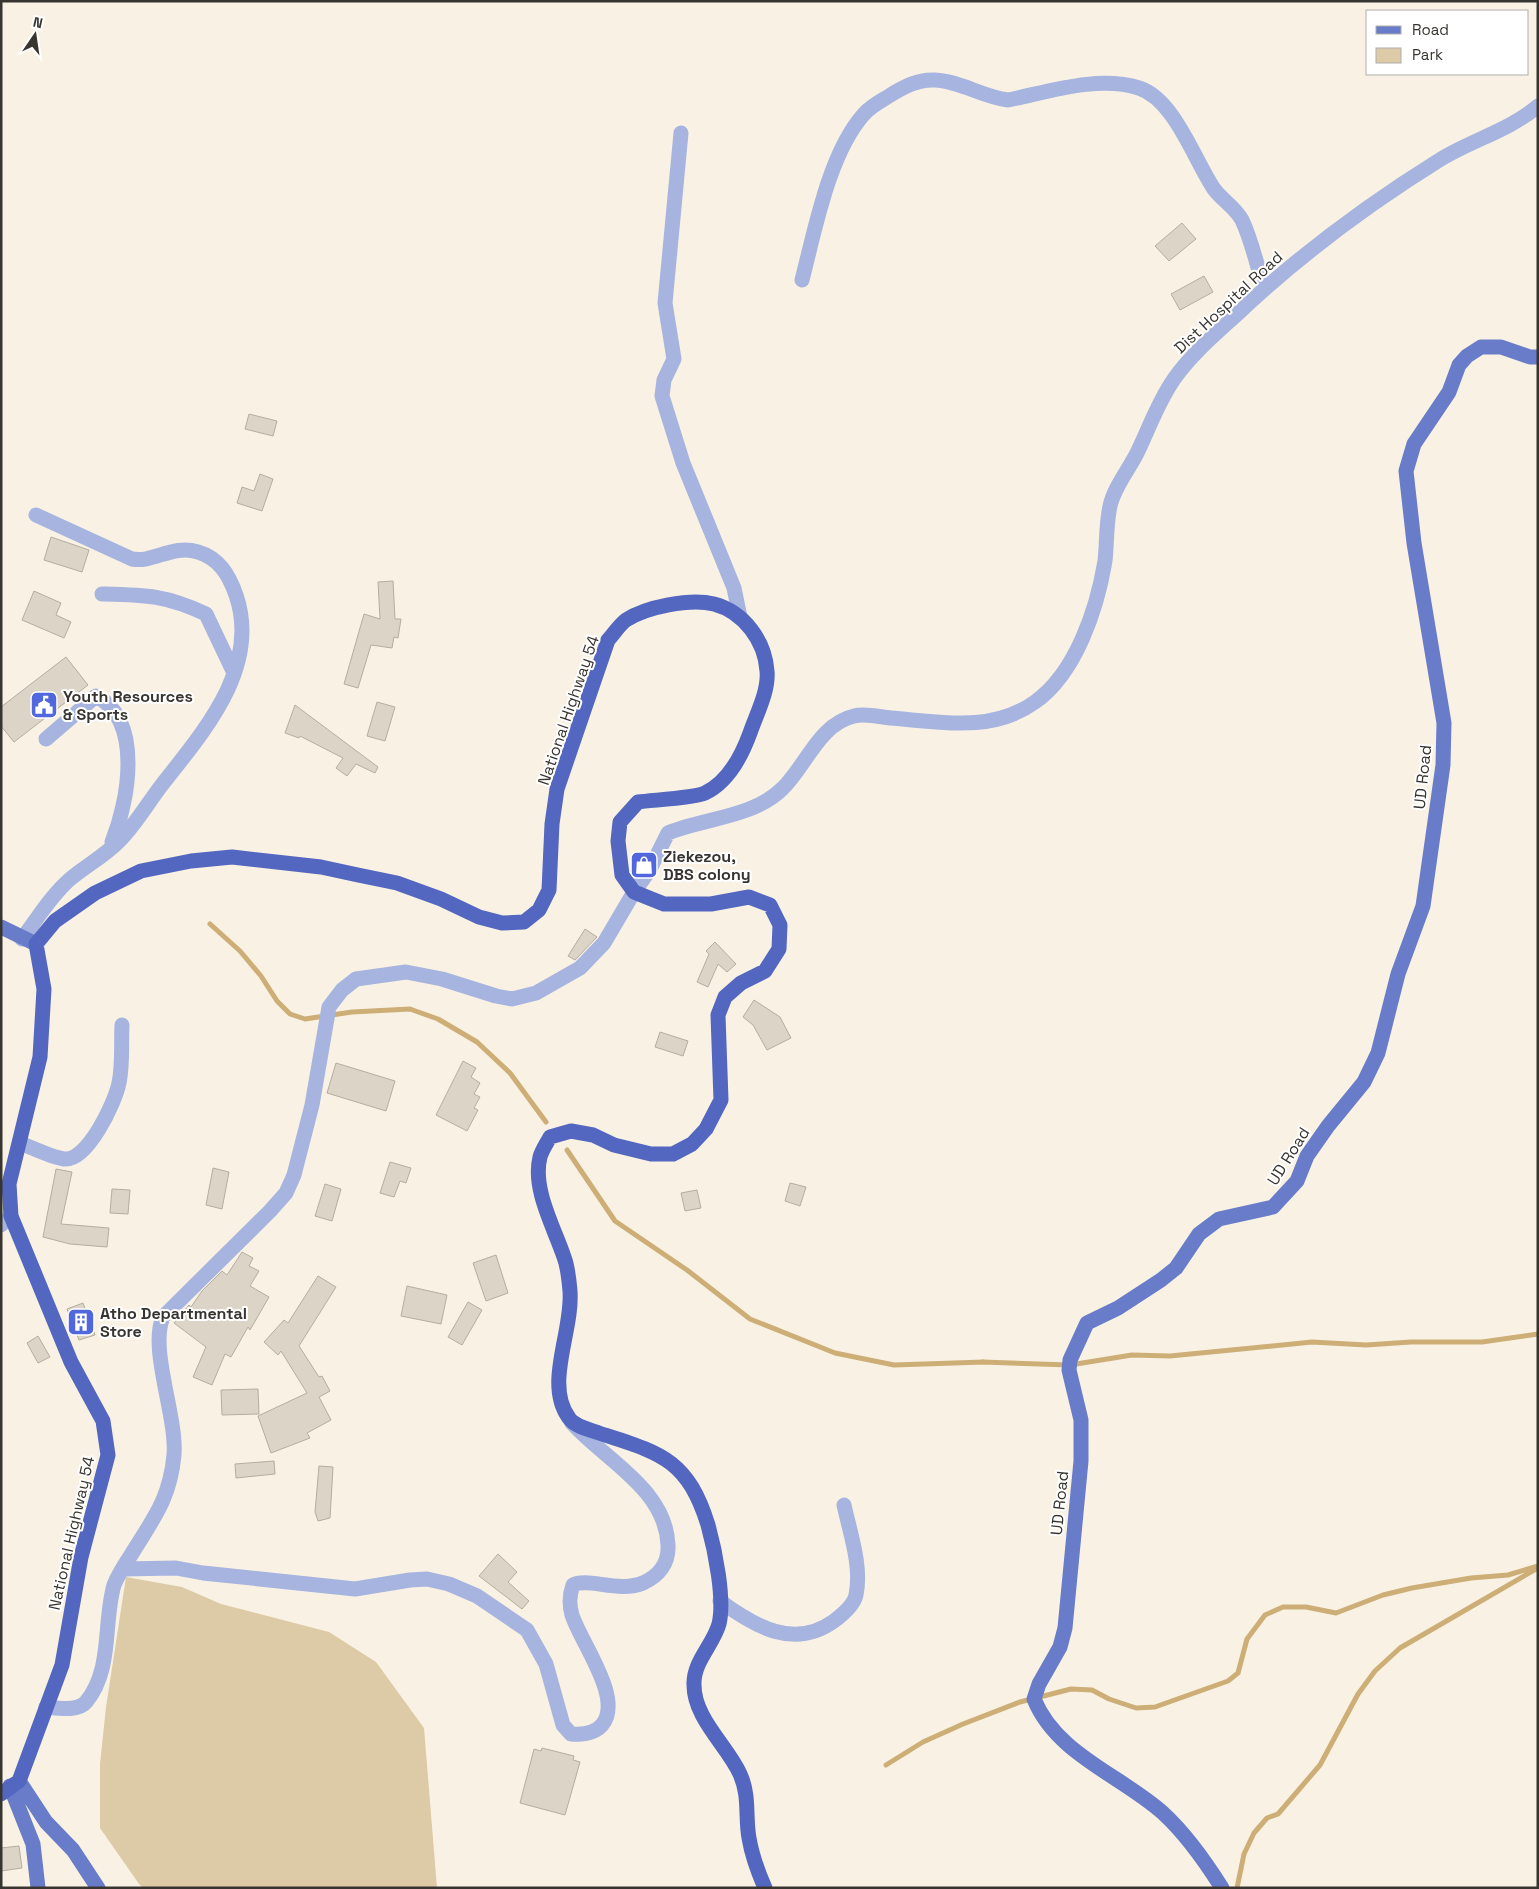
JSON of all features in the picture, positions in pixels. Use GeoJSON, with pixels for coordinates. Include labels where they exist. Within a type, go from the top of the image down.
{"type":"FeatureCollection","features":[{"type":"Feature","properties":{"kind":"highway","name":"National Highway 54"},"geometry":{"type":"LineString","coordinates":[[10,1787],[46,1707],[62,1665],[81,1557],[108,1455],[103,1421],[72,1362],[6,1221],[10,1184],[40,1057],[44,989],[29,941],[95,893],[141,871],[191,861],[232,857],[321,867],[397,883],[441,899],[479,917],[502,923],[524,922],[539,910],[548,890],[552,824],[557,789],[608,640],[625,621],[654,608],[682,602],[714,604],[740,617],[760,640],[767,672],[763,693],[745,746],[726,778],[705,793],[638,802],[620,822],[618,841],[622,875],[634,892]]}},
{"type":"Feature","properties":{"kind":"highway"},"geometry":{"type":"LineString","coordinates":[[634,892],[664,904],[711,904],[749,898],[770,905],[780,925],[779,949],[765,971],[741,983],[725,997],[718,1014],[721,1100],[706,1130],[692,1144],[674,1154],[651,1154],[614,1145],[593,1135],[571,1131],[550,1137],[540,1156],[543,1202],[565,1259],[571,1305],[568,1332],[559,1367],[558,1389],[560,1405],[570,1421],[640,1446],[667,1458],[697,1494],[716,1554],[720,1601],[719,1623],[710,1645],[698,1665],[693,1682],[696,1704],[731,1756],[742,1777],[748,1798],[749,1837],[756,1866],[765,1888]]}},
{"type":"Feature","properties":{"kind":"main road","name":"UD Road"},"geometry":{"type":"LineString","coordinates":[[1222,1888],[1192,1843],[1162,1812],[1096,1766],[1054,1731],[1040,1713],[1034,1699],[1039,1684],[1060,1647],[1065,1628],[1070,1589],[1081,1436],[1081,1420],[1069,1370],[1070,1360],[1088,1324],[1118,1308],[1162,1280],[1176,1268],[1207,1227],[1219,1219],[1273,1207],[1285,1196],[1297,1181],[1307,1156],[1328,1126],[1364,1082],[1378,1053],[1398,974],[1423,906],[1443,765],[1444,723],[1415,552],[1406,471],[1414,444],[1449,392],[1459,365],[1467,356],[1480,346],[1501,347],[1530,357],[1538,357]]}},
{"type":"Feature","properties":{"kind":"main road"},"geometry":{"type":"LineString","coordinates":[[1,927],[29,941]]}},
{"type":"Feature","properties":{"kind":"main road"},"geometry":{"type":"LineString","coordinates":[[10,1787],[33,1844],[38,1888]]}},
{"type":"Feature","properties":{"kind":"main road"},"geometry":{"type":"LineString","coordinates":[[10,1787],[73,1850],[98,1888]]}},
{"type":"Feature","properties":{"kind":"street"},"geometry":{"type":"LineString","coordinates":[[802,280],[822,203],[834,168],[864,114],[896,91],[913,83],[934,80],[951,82],[994,98],[1008,100],[1094,84],[1121,84],[1140,88],[1158,98],[1176,123],[1216,191],[1241,218],[1264,288]]}},
{"type":"Feature","properties":{"kind":"street","name":"Dist Hospital Road"},"geometry":{"type":"LineString","coordinates":[[123,1569],[162,1506],[170,1485],[174,1453],[170,1416],[157,1340],[158,1327],[163,1317],[286,1193],[294,1175],[312,1105],[329,1007],[342,990],[356,980],[406,972],[442,979],[496,996],[512,999],[536,993],[580,968],[604,943],[634,892],[649,871],[668,833],[687,825],[717,820],[750,808],[779,793],[796,775],[825,734],[839,721],[857,715],[954,724],[988,722],[1012,715],[1034,703],[1055,686],[1094,614],[1105,561],[1110,504],[1139,449],[1153,414],[1182,370],[1209,340],[1264,288],[1398,185],[1445,156],[1529,114],[1538,106]]}},
{"type":"Feature","properties":{"kind":"street"},"geometry":{"type":"LineString","coordinates":[[681,133],[666,303],[674,359],[664,380],[662,396],[683,463],[734,588],[740,617]]}},
{"type":"Feature","properties":{"kind":"street"},"geometry":{"type":"LineString","coordinates":[[29,941],[68,880],[121,839],[215,713],[230,687],[243,633],[243,614],[230,578],[222,566],[198,552],[173,550],[141,561],[132,559],[36,515]]}},
{"type":"Feature","properties":{"kind":"street"},"geometry":{"type":"LineString","coordinates":[[102,594],[154,596],[178,601],[206,614],[234,672]]}},
{"type":"Feature","properties":{"kind":"street"},"geometry":{"type":"LineString","coordinates":[[46,739],[96,696],[105,701],[118,715],[125,737],[128,775],[121,818],[108,850]]}},
{"type":"Feature","properties":{"kind":"street"},"geometry":{"type":"LineString","coordinates":[[20,1143],[64,1159],[76,1157],[85,1150],[110,1109],[119,1083],[122,1025]]}},
{"type":"Feature","properties":{"kind":"street"},"geometry":{"type":"LineString","coordinates":[[46,1707],[71,1708],[84,1704],[93,1692],[103,1666],[115,1584],[123,1569],[176,1568],[203,1573],[355,1590],[410,1580],[427,1579],[449,1584],[477,1596],[527,1630],[546,1664],[563,1725],[571,1734],[583,1735],[598,1730],[606,1720],[609,1706],[606,1689],[572,1615],[569,1602],[573,1585],[578,1582],[586,1582],[623,1588],[642,1583],[656,1576],[664,1566],[669,1553],[662,1516],[640,1484],[600,1447],[583,1435],[570,1421]]}},
{"type":"Feature","properties":{"kind":"street"},"geometry":{"type":"LineString","coordinates":[[720,1601],[748,1621],[777,1633],[801,1635],[824,1628],[841,1616],[856,1598],[858,1577],[844,1504]]}},
{"type":"Feature","properties":{"kind":"green space"},"geometry":{"type":"Polygon","coordinates":[[[126,1577],[182,1587],[221,1604],[329,1632],[376,1662],[424,1728],[437,1888],[143,1888],[139,1884],[100,1828],[100,1764],[106,1707],[126,1577]]]}},
{"type":"Feature","properties":{"kind":"building"},"geometry":{"type":"Polygon","coordinates":[[[1182,223],[1196,239],[1169,261],[1155,246],[1182,223]]]}},
{"type":"Feature","properties":{"kind":"building"},"geometry":{"type":"Polygon","coordinates":[[[1204,276],[1213,292],[1180,310],[1171,294],[1204,276]]]}},
{"type":"Feature","properties":{"kind":"building"},"geometry":{"type":"Polygon","coordinates":[[[249,414],[277,421],[273,436],[245,429],[249,414]]]}},
{"type":"Feature","properties":{"kind":"building"},"geometry":{"type":"Polygon","coordinates":[[[260,474],[273,479],[262,511],[237,503],[242,487],[254,491],[260,474]]]}},
{"type":"Feature","properties":{"kind":"building"},"geometry":{"type":"Polygon","coordinates":[[[51,537],[89,550],[82,572],[44,560],[51,537]]]}},
{"type":"Feature","properties":{"kind":"building"},"geometry":{"type":"Polygon","coordinates":[[[393,581],[395,619],[401,619],[398,638],[394,637],[392,648],[371,645],[358,688],[344,684],[364,614],[380,619],[378,582],[393,581]]]}},
{"type":"Feature","properties":{"kind":"building"},"geometry":{"type":"Polygon","coordinates":[[[34,591],[61,603],[56,615],[71,622],[64,638],[22,620],[34,591]]]}},
{"type":"Feature","properties":{"kind":"building"},"geometry":{"type":"Polygon","coordinates":[[[66,657],[88,685],[14,742],[1,726],[1,707],[66,657]]]}},
{"type":"Feature","properties":{"kind":"building"},"geometry":{"type":"Polygon","coordinates":[[[377,702],[395,707],[385,741],[367,736],[377,702]]]}},
{"type":"Feature","properties":{"kind":"building"},"geometry":{"type":"Polygon","coordinates":[[[295,705],[378,767],[375,773],[356,764],[347,776],[336,768],[343,758],[300,736],[299,738],[285,733],[295,705]]]}},
{"type":"Feature","properties":{"kind":"building"},"geometry":{"type":"Polygon","coordinates":[[[585,929],[597,937],[575,960],[568,956],[585,929]]]}},
{"type":"Feature","properties":{"kind":"building"},"geometry":{"type":"Polygon","coordinates":[[[715,942],[736,964],[727,972],[718,964],[708,987],[697,982],[709,954],[706,951],[715,942]]]}},
{"type":"Feature","properties":{"kind":"building"},"geometry":{"type":"Polygon","coordinates":[[[754,1000],[780,1017],[791,1038],[767,1050],[753,1025],[743,1017],[754,1000]]]}},
{"type":"Feature","properties":{"kind":"building"},"geometry":{"type":"Polygon","coordinates":[[[660,1032],[688,1041],[683,1056],[655,1047],[660,1032]]]}},
{"type":"Feature","properties":{"kind":"building"},"geometry":{"type":"Polygon","coordinates":[[[463,1061],[476,1068],[471,1077],[480,1083],[474,1094],[480,1097],[474,1108],[478,1110],[467,1131],[436,1115],[463,1061]]]}},
{"type":"Feature","properties":{"kind":"building"},"geometry":{"type":"Polygon","coordinates":[[[336,1063],[395,1081],[386,1111],[327,1093],[336,1063]]]}},
{"type":"Feature","properties":{"kind":"building"},"geometry":{"type":"Polygon","coordinates":[[[390,1162],[411,1168],[406,1183],[400,1181],[394,1197],[380,1193],[390,1162]]]}},
{"type":"Feature","properties":{"kind":"building"},"geometry":{"type":"Polygon","coordinates":[[[213,1168],[229,1172],[222,1209],[206,1205],[213,1168]]]}},
{"type":"Feature","properties":{"kind":"building"},"geometry":{"type":"Polygon","coordinates":[[[56,1169],[72,1172],[61,1224],[109,1228],[107,1247],[70,1244],[43,1237],[56,1169]]]}},
{"type":"Feature","properties":{"kind":"building"},"geometry":{"type":"Polygon","coordinates":[[[790,1183],[806,1187],[800,1206],[785,1201],[790,1183]]]}},
{"type":"Feature","properties":{"kind":"building"},"geometry":{"type":"Polygon","coordinates":[[[325,1184],[341,1189],[332,1221],[315,1216],[325,1184]]]}},
{"type":"Feature","properties":{"kind":"building"},"geometry":{"type":"Polygon","coordinates":[[[112,1189],[130,1190],[128,1214],[110,1213],[112,1189]]]}},
{"type":"Feature","properties":{"kind":"building"},"geometry":{"type":"Polygon","coordinates":[[[697,1190],[701,1208],[685,1211],[681,1193],[697,1190]]]}},
{"type":"Feature","properties":{"kind":"building"},"geometry":{"type":"Polygon","coordinates":[[[242,1252],[253,1258],[249,1266],[259,1271],[250,1286],[269,1297],[250,1330],[248,1327],[231,1357],[225,1354],[212,1385],[193,1377],[206,1347],[174,1323],[189,1305],[191,1307],[202,1291],[222,1271],[227,1275],[242,1252]]]}},
{"type":"Feature","properties":{"kind":"building"},"geometry":{"type":"Polygon","coordinates":[[[496,1255],[508,1293],[486,1301],[473,1263],[496,1255]]]}},
{"type":"Feature","properties":{"kind":"building"},"geometry":{"type":"Polygon","coordinates":[[[318,1276],[336,1287],[299,1346],[319,1377],[322,1376],[330,1391],[319,1397],[331,1420],[307,1433],[310,1438],[271,1453],[258,1416],[307,1393],[281,1351],[278,1355],[264,1342],[284,1320],[288,1323],[318,1276]]]}},
{"type":"Feature","properties":{"kind":"building"},"geometry":{"type":"Polygon","coordinates":[[[407,1286],[447,1295],[441,1324],[401,1316],[407,1286]]]}},
{"type":"Feature","properties":{"kind":"building"},"geometry":{"type":"Polygon","coordinates":[[[468,1302],[482,1310],[462,1345],[448,1337],[468,1302]]]}},
{"type":"Feature","properties":{"kind":"building","name":"Atho Departmental Store"},"geometry":{"type":"Polygon","coordinates":[[[83,1303],[95,1335],[79,1340],[67,1309],[83,1303]]]}},
{"type":"Feature","properties":{"kind":"building"},"geometry":{"type":"Polygon","coordinates":[[[38,1336],[50,1357],[38,1363],[27,1343],[38,1336]]]}},
{"type":"Feature","properties":{"kind":"building"},"geometry":{"type":"Polygon","coordinates":[[[258,1389],[259,1414],[222,1415],[221,1390],[258,1389]]]}},
{"type":"Feature","properties":{"kind":"building"},"geometry":{"type":"Polygon","coordinates":[[[274,1461],[275,1474],[236,1478],[235,1464],[274,1461]]]}},
{"type":"Feature","properties":{"kind":"building"},"geometry":{"type":"Polygon","coordinates":[[[319,1466],[333,1467],[330,1518],[318,1521],[315,1512],[319,1466]]]}},
{"type":"Feature","properties":{"kind":"building"},"geometry":{"type":"Polygon","coordinates":[[[498,1554],[517,1572],[508,1582],[529,1601],[522,1609],[479,1576],[498,1554]]]}},
{"type":"Feature","properties":{"kind":"building"},"geometry":{"type":"Polygon","coordinates":[[[542,1748],[574,1756],[573,1760],[580,1762],[565,1815],[520,1803],[534,1749],[541,1751],[542,1748]]]}},
{"type":"Feature","properties":{"kind":"building"},"geometry":{"type":"Polygon","coordinates":[[[19,1846],[22,1868],[1,1871],[1,1848],[19,1846]]]}},
{"type":"Feature","properties":{"kind":"waterway"},"geometry":{"type":"LineString","coordinates":[[210,924],[240,951],[261,976],[277,1001],[290,1014],[305,1019],[352,1012],[410,1009],[438,1019],[477,1042],[510,1073],[546,1122]]}},
{"type":"Feature","properties":{"kind":"waterway"},"geometry":{"type":"LineString","coordinates":[[567,1150],[615,1221],[687,1270],[750,1319],[835,1353],[894,1365],[984,1362]]}},
{"type":"Feature","properties":{"kind":"waterway"},"geometry":{"type":"LineString","coordinates":[[982,1362],[1070,1365],[1132,1355],[1170,1356],[1312,1342],[1366,1345],[1411,1342],[1482,1342],[1538,1334]]}},
{"type":"Feature","properties":{"kind":"waterway"},"geometry":{"type":"LineString","coordinates":[[886,1765],[923,1742],[963,1724],[1020,1702],[1071,1689],[1092,1690],[1109,1699],[1136,1708],[1155,1707],[1228,1681],[1238,1673],[1247,1639],[1265,1615],[1283,1607],[1306,1607],[1336,1613],[1383,1595],[1412,1588],[1471,1578],[1508,1575],[1538,1566]]}},
{"type":"Feature","properties":{"kind":"waterway"},"geometry":{"type":"LineString","coordinates":[[1237,1888],[1244,1854],[1254,1833],[1267,1818],[1278,1814],[1320,1765],[1358,1694],[1375,1671],[1400,1648],[1536,1569]]}},
{"type":"Feature","properties":{"kind":"place","name":"Youth Resources & Sports"},"geometry":{"type":"Point","coordinates":[44,705]}},
{"type":"Feature","properties":{"kind":"place","name":"Ziekezou, DBS colony"},"geometry":{"type":"Point","coordinates":[644,865]}},
{"type":"Feature","properties":{"kind":"place","name":"Atho Departmental Store"},"geometry":{"type":"Point","coordinates":[81,1322]}}]}
